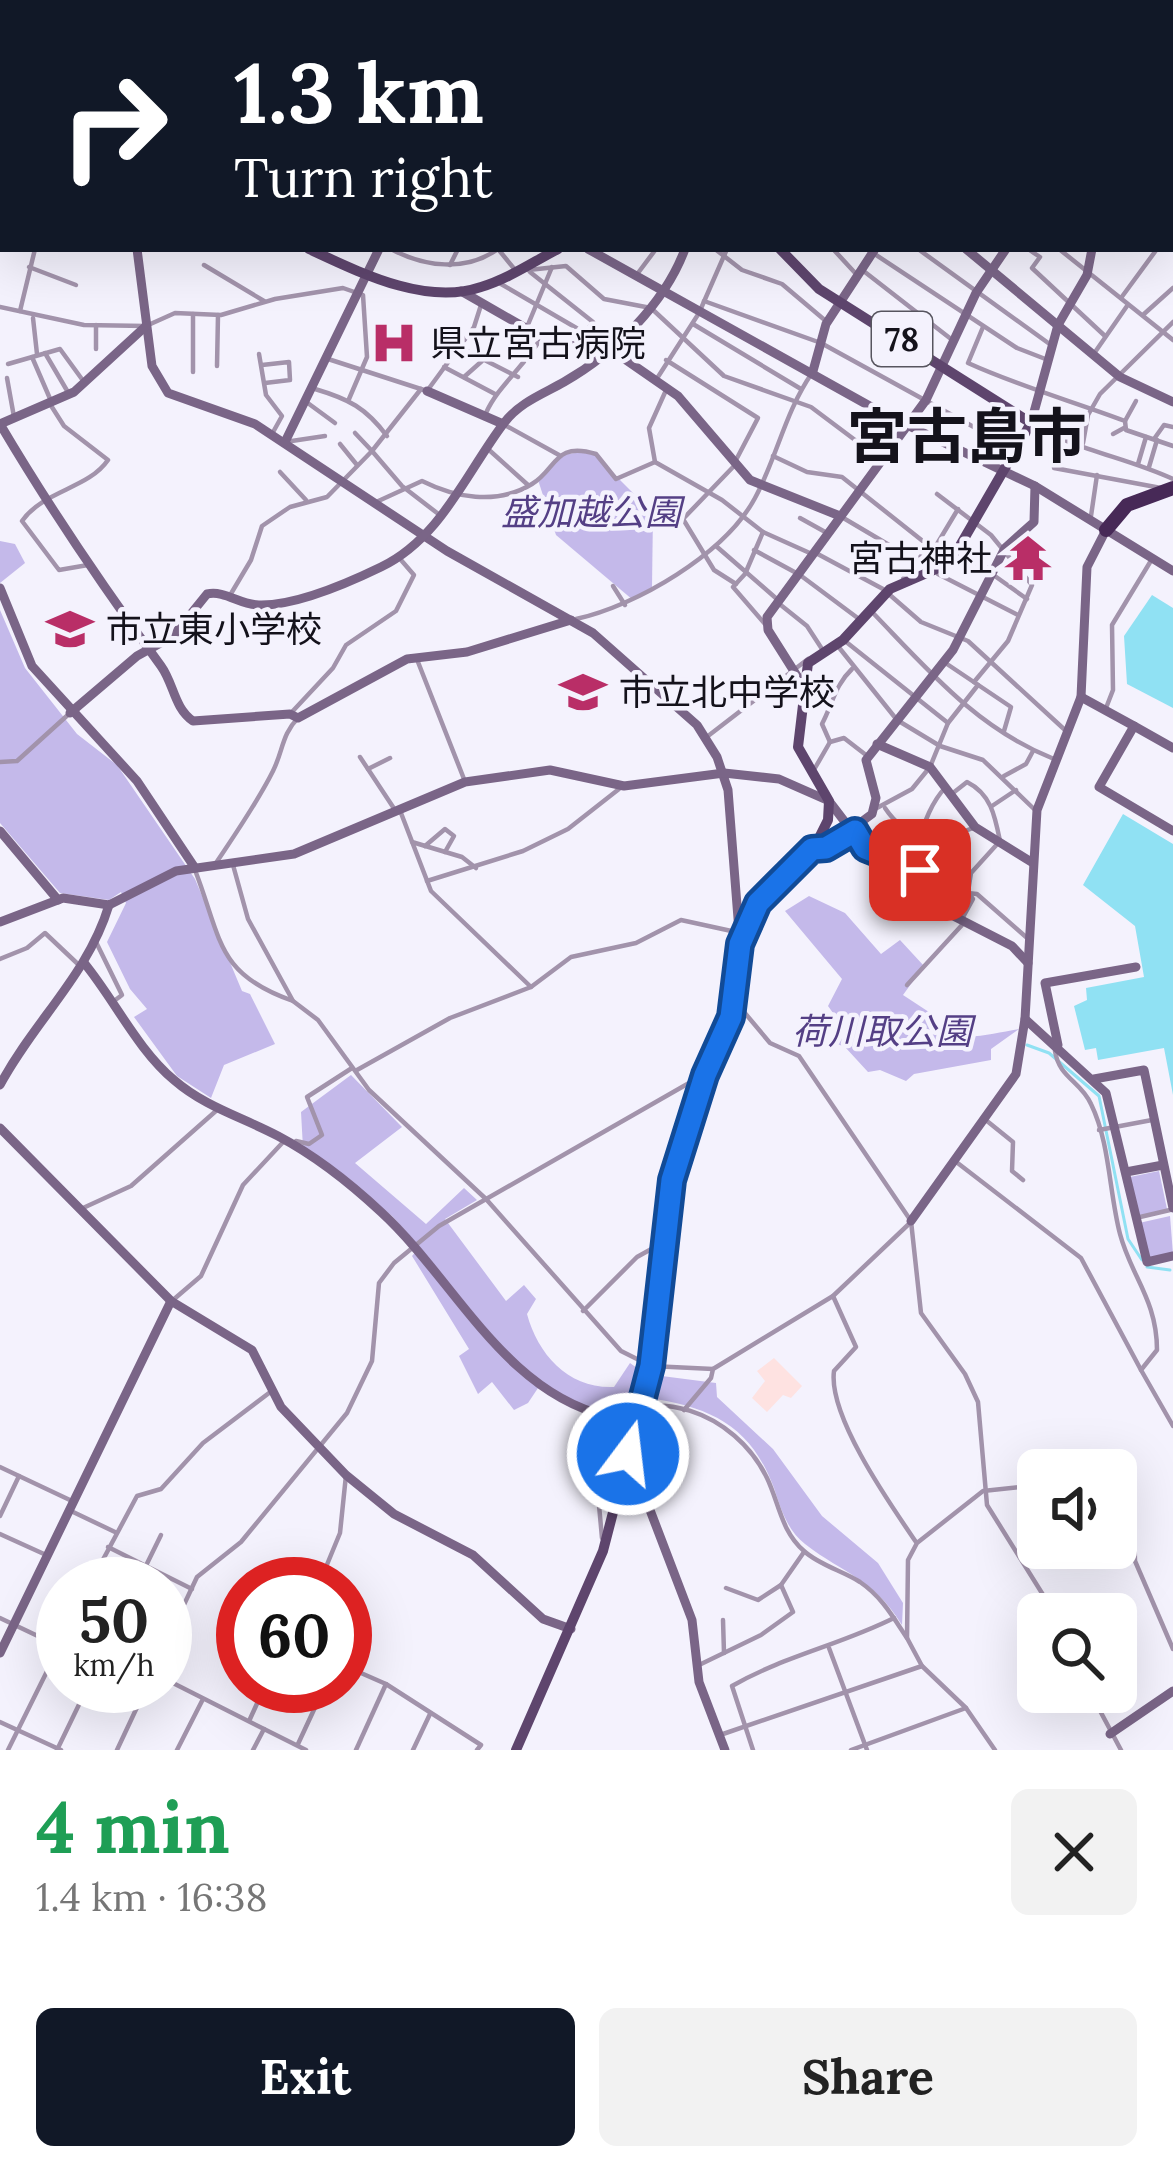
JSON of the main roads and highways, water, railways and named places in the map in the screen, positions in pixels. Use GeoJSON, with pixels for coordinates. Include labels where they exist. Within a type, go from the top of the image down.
{"type":"FeatureCollection","features":[{"type":"Feature","properties":{"kind":"highway"},"geometry":{"type":"LineString","coordinates":[[1106,530],[1127,505],[1172,486]]}},
{"type":"Feature","properties":{"kind":"main road"},"geometry":{"type":"LineString","coordinates":[[316,252],[405,286],[461,291],[523,269],[553,252]]}},
{"type":"Feature","properties":{"kind":"main road","name":"78"},"geometry":{"type":"LineString","coordinates":[[516,1750],[602,1556],[651,1366],[674,1172],[734,1000],[738,938],[758,903],[812,849],[826,828],[829,801],[799,747],[804,687],[818,652],[840,643],[891,589],[936,573],[957,556],[973,518],[1006,473],[1030,423],[839,300],[779,252]]}},
{"type":"Feature","properties":{"kind":"water"},"geometry":{"type":"Polygon","coordinates":[[[1152,595],[1173,608],[1173,708],[1127,684],[1124,636],[1152,595]]]}},
{"type":"Feature","properties":{"kind":"water"},"geometry":{"type":"Polygon","coordinates":[[[1123,814],[1173,844],[1173,1095],[1164,1048],[1098,1060],[1096,1048],[1085,1050],[1074,1006],[1087,1000],[1086,988],[1144,977],[1135,926],[1083,885],[1123,814]]]}},
{"type":"Feature","properties":{"kind":"waterway"},"geometry":{"type":"LineString","coordinates":[[1027,1045],[1049,1053],[1099,1096],[1128,1239],[1142,1260]]}},
{"type":"Feature","properties":{"kind":"waterway"},"geometry":{"type":"LineString","coordinates":[[1147,1267],[1170,1270]]}},
{"type":"Feature","properties":{"kind":"place","name":"県立宮古病院"},"geometry":{"type":"Point","coordinates":[394,343]}},
{"type":"Feature","properties":{"kind":"place","name":"宮古神社"},"geometry":{"type":"Point","coordinates":[1028,558]}},
{"type":"Feature","properties":{"kind":"place","name":"市立東小学校"},"geometry":{"type":"Point","coordinates":[70,629]}},
{"type":"Feature","properties":{"kind":"place","name":"市立北中学校"},"geometry":{"type":"Point","coordinates":[583,692]}},
{"type":"Feature","properties":{"kind":"district","name":"宮古島市"},"geometry":{"type":"Point","coordinates":[967,436]}},
{"type":"Feature","properties":{"kind":"park label","name":"盛加越公園"},"geometry":{"type":"Point","coordinates":[591,512]}},
{"type":"Feature","properties":{"kind":"park label","name":"荷川取公園"},"geometry":{"type":"Point","coordinates":[882,1031]}}]}
